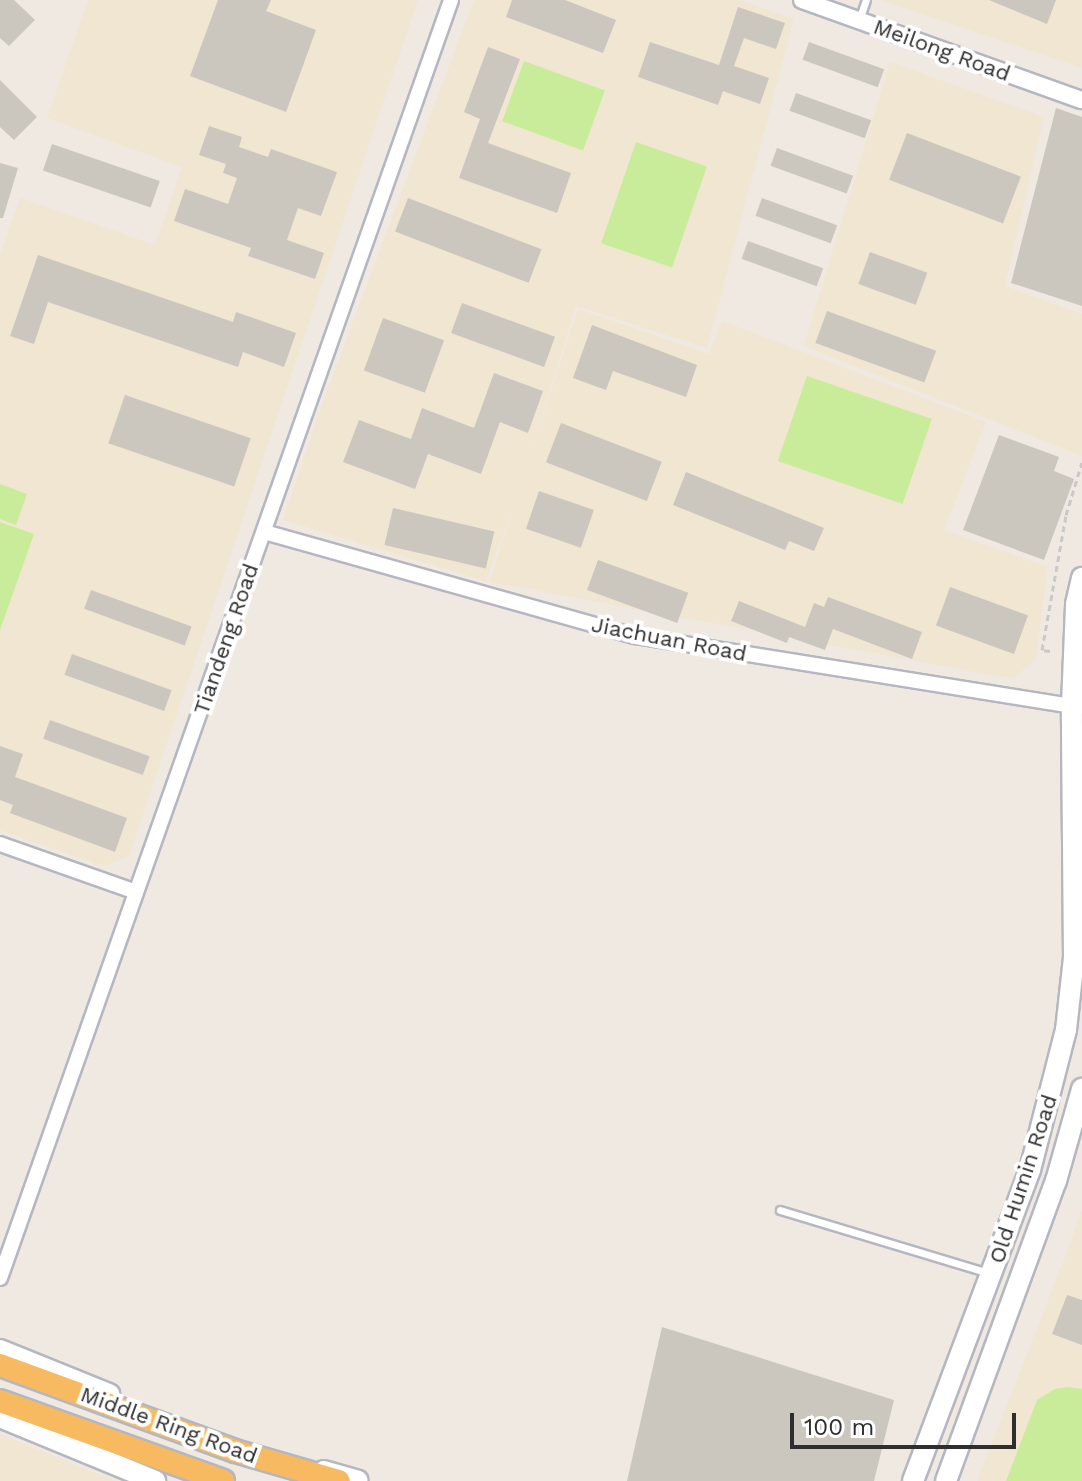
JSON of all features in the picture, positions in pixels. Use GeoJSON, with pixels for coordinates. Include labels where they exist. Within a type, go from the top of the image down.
{"type":"FeatureCollection","features":[{"type":"Feature","properties":{"kind":"highway","name":"Middle Ring Road"},"geometry":{"type":"LineString","coordinates":[[0,1365],[235,1451],[339,1481]]}},
{"type":"Feature","properties":{"kind":"highway","name":"Middle Ring Road"},"geometry":{"type":"LineString","coordinates":[[0,1401],[223,1481]]}},
{"type":"Feature","properties":{"kind":"main road","name":"Old Humin Road"},"geometry":{"type":"LineString","coordinates":[[913,1481],[1030,1170],[1066,1030],[1074,958],[1076,604],[1082,578]]}},
{"type":"Feature","properties":{"kind":"main road","name":"Old Humin Road"},"geometry":{"type":"LineString","coordinates":[[946,1481],[1056,1181],[1082,1089]]}},
{"type":"Feature","properties":{"kind":"main road"},"geometry":{"type":"LineString","coordinates":[[0,1350],[235,1445],[358,1481]]}},
{"type":"Feature","properties":{"kind":"main road"},"geometry":{"type":"LineString","coordinates":[[0,1417],[155,1481]]}},
{"type":"Feature","properties":{"kind":"street","name":"Tiandeng Road"},"geometry":{"type":"LineString","coordinates":[[0,1278],[451,0]]}},
{"type":"Feature","properties":{"kind":"street","name":"Meilong Road"},"geometry":{"type":"LineString","coordinates":[[802,0],[841,7],[859,20],[1082,100]]}},
{"type":"Feature","properties":{"kind":"street","name":"Jiachuan Road"},"geometry":{"type":"LineString","coordinates":[[264,532],[635,636],[1077,706]]}},
{"type":"Feature","properties":{"kind":"street"},"geometry":{"type":"LineString","coordinates":[[0,844],[136,892]]}},
{"type":"Feature","properties":{"kind":"lane"},"geometry":{"type":"LineString","coordinates":[[859,20],[866,0]]}},
{"type":"Feature","properties":{"kind":"lane"},"geometry":{"type":"LineString","coordinates":[[780,1210],[991,1273]]}},
{"type":"Feature","properties":{"kind":"path"},"geometry":{"type":"LineString","coordinates":[[1050,651],[1042,650],[1066,515],[1082,462]]}},
{"type":"Feature","properties":{"kind":"shaded area"},"geometry":{"type":"Polygon","coordinates":[[[88,0],[418,0],[129,856],[103,866],[0,830],[0,256],[20,198],[155,245],[182,167],[47,118],[88,0]]]}},
{"type":"Feature","properties":{"kind":"shaded area"},"geometry":{"type":"Polygon","coordinates":[[[474,0],[739,0],[794,19],[707,348],[576,306],[528,461],[578,309],[709,354],[722,321],[986,422],[944,530],[1048,567],[1036,659],[1013,679],[490,582],[514,504],[486,581],[283,520],[321,407],[474,0]]]}},
{"type":"Feature","properties":{"kind":"shaded area"},"geometry":{"type":"Polygon","coordinates":[[[880,0],[1082,0],[1082,68],[880,0]]]}},
{"type":"Feature","properties":{"kind":"shaded area"},"geometry":{"type":"Polygon","coordinates":[[[890,62],[1044,117],[1005,286],[1082,314],[1082,456],[804,346],[890,62]]]}},
{"type":"Feature","properties":{"kind":"shaded area"},"geometry":{"type":"Polygon","coordinates":[[[1082,1209],[1082,1481],[977,1481],[1069,1247],[1082,1209]]]}},
{"type":"Feature","properties":{"kind":"shaded area"},"geometry":{"type":"Polygon","coordinates":[[[0,1434],[116,1481],[0,1481],[0,1434]]]}},
{"type":"Feature","properties":{"kind":"green space"},"geometry":{"type":"Polygon","coordinates":[[[524,61],[605,90],[583,151],[502,121],[524,61]]]}},
{"type":"Feature","properties":{"kind":"green space"},"geometry":{"type":"Polygon","coordinates":[[[636,142],[707,166],[672,268],[601,243],[636,142]]]}},
{"type":"Feature","properties":{"kind":"green space"},"geometry":{"type":"Polygon","coordinates":[[[807,376],[932,419],[903,504],[778,461],[807,376]]]}},
{"type":"Feature","properties":{"kind":"green space"},"geometry":{"type":"Polygon","coordinates":[[[0,484],[27,494],[16,525],[0,519],[0,484]]]}},
{"type":"Feature","properties":{"kind":"green space"},"geometry":{"type":"Polygon","coordinates":[[[0,522],[34,534],[0,630],[0,522]]]}},
{"type":"Feature","properties":{"kind":"green space"},"geometry":{"type":"Polygon","coordinates":[[[1055,1389],[1082,1389],[1082,1481],[1006,1481],[1037,1400],[1055,1389]]]}},
{"type":"Feature","properties":{"kind":"building"},"geometry":{"type":"Polygon","coordinates":[[[0,0],[14,0],[35,20],[9,46],[0,38],[0,0]]]}},
{"type":"Feature","properties":{"kind":"building"},"geometry":{"type":"Polygon","coordinates":[[[218,0],[271,0],[266,11],[316,30],[286,112],[190,76],[218,0]]]}},
{"type":"Feature","properties":{"kind":"building"},"geometry":{"type":"Polygon","coordinates":[[[512,0],[565,0],[616,20],[603,53],[506,17],[512,0]]]}},
{"type":"Feature","properties":{"kind":"building"},"geometry":{"type":"Polygon","coordinates":[[[989,0],[1056,0],[1047,24],[989,0]]]}},
{"type":"Feature","properties":{"kind":"building"},"geometry":{"type":"Polygon","coordinates":[[[738,7],[785,23],[776,49],[744,38],[734,66],[769,78],[760,104],[723,91],[718,105],[638,77],[650,42],[719,65],[738,7]]]}},
{"type":"Feature","properties":{"kind":"building"},"geometry":{"type":"Polygon","coordinates":[[[809,42],[884,69],[878,87],[803,60],[809,42]]]}},
{"type":"Feature","properties":{"kind":"building"},"geometry":{"type":"Polygon","coordinates":[[[488,47],[520,59],[488,143],[571,173],[557,213],[459,178],[480,119],[464,112],[488,47]]]}},
{"type":"Feature","properties":{"kind":"building"},"geometry":{"type":"Polygon","coordinates":[[[0,80],[37,117],[14,140],[0,127],[0,80]]]}},
{"type":"Feature","properties":{"kind":"building"},"geometry":{"type":"Polygon","coordinates":[[[796,93],[871,120],[865,138],[790,111],[796,93]]]}},
{"type":"Feature","properties":{"kind":"building"},"geometry":{"type":"Polygon","coordinates":[[[1056,108],[1082,117],[1082,306],[1011,283],[1056,108]]]}},
{"type":"Feature","properties":{"kind":"building"},"geometry":{"type":"Polygon","coordinates":[[[209,126],[242,137],[239,147],[268,157],[271,149],[337,172],[321,216],[298,208],[287,240],[324,253],[315,279],[248,256],[251,248],[174,221],[185,189],[228,204],[237,178],[223,173],[226,164],[199,155],[209,126]]]}},
{"type":"Feature","properties":{"kind":"building"},"geometry":{"type":"Polygon","coordinates":[[[907,133],[1021,177],[1003,223],[889,180],[907,133]]]}},
{"type":"Feature","properties":{"kind":"building"},"geometry":{"type":"Polygon","coordinates":[[[52,144],[160,181],[151,208],[43,170],[52,144]]]}},
{"type":"Feature","properties":{"kind":"building"},"geometry":{"type":"Polygon","coordinates":[[[777,148],[853,176],[847,194],[771,166],[777,148]]]}},
{"type":"Feature","properties":{"kind":"building"},"geometry":{"type":"Polygon","coordinates":[[[0,163],[18,168],[3,218],[0,218],[0,163]]]}},
{"type":"Feature","properties":{"kind":"building"},"geometry":{"type":"Polygon","coordinates":[[[408,198],[542,249],[529,283],[395,232],[408,198]]]}},
{"type":"Feature","properties":{"kind":"building"},"geometry":{"type":"Polygon","coordinates":[[[762,198],[837,225],[831,243],[756,216],[762,198]]]}},
{"type":"Feature","properties":{"kind":"building"},"geometry":{"type":"Polygon","coordinates":[[[748,241],[823,268],[817,286],[742,259],[748,241]]]}},
{"type":"Feature","properties":{"kind":"building"},"geometry":{"type":"Polygon","coordinates":[[[870,252],[927,273],[916,305],[858,284],[870,252]]]}},
{"type":"Feature","properties":{"kind":"building"},"geometry":{"type":"Polygon","coordinates":[[[38,255],[233,322],[236,312],[296,333],[284,367],[243,352],[238,367],[48,302],[34,344],[10,336],[38,255]]]}},
{"type":"Feature","properties":{"kind":"building"},"geometry":{"type":"Polygon","coordinates":[[[462,303],[555,337],[544,367],[451,333],[462,303]]]}},
{"type":"Feature","properties":{"kind":"building"},"geometry":{"type":"Polygon","coordinates":[[[827,311],[936,351],[924,383],[815,343],[827,311]]]}},
{"type":"Feature","properties":{"kind":"building"},"geometry":{"type":"Polygon","coordinates":[[[383,318],[444,340],[425,393],[364,371],[383,318]]]}},
{"type":"Feature","properties":{"kind":"building"},"geometry":{"type":"Polygon","coordinates":[[[592,325],[697,365],[686,397],[613,371],[606,390],[573,378],[592,325]]]}},
{"type":"Feature","properties":{"kind":"building"},"geometry":{"type":"Polygon","coordinates":[[[494,373],[543,391],[528,433],[500,422],[481,474],[428,454],[415,489],[343,462],[359,420],[411,439],[422,408],[474,428],[494,373]]]}},
{"type":"Feature","properties":{"kind":"building"},"geometry":{"type":"Polygon","coordinates":[[[125,395],[251,438],[234,487],[108,443],[125,395]]]}},
{"type":"Feature","properties":{"kind":"building"},"geometry":{"type":"Polygon","coordinates":[[[561,423],[662,462],[647,501],[546,462],[561,423]]]}},
{"type":"Feature","properties":{"kind":"building"},"geometry":{"type":"Polygon","coordinates":[[[999,435],[1059,457],[1054,471],[1074,479],[1044,560],[963,530],[999,435]]]}},
{"type":"Feature","properties":{"kind":"building"},"geometry":{"type":"Polygon","coordinates":[[[686,472],[824,528],[814,551],[789,541],[785,550],[673,505],[686,472]]]}},
{"type":"Feature","properties":{"kind":"building"},"geometry":{"type":"Polygon","coordinates":[[[539,491],[594,510],[581,548],[526,529],[539,491]]]}},
{"type":"Feature","properties":{"kind":"building"},"geometry":{"type":"Polygon","coordinates":[[[393,508],[494,531],[486,568],[384,545],[393,508]]]}},
{"type":"Feature","properties":{"kind":"building"},"geometry":{"type":"Polygon","coordinates":[[[598,560],[688,593],[677,623],[587,590],[598,560]]]}},
{"type":"Feature","properties":{"kind":"building"},"geometry":{"type":"Polygon","coordinates":[[[950,587],[1028,615],[1014,654],[936,626],[950,587]]]}},
{"type":"Feature","properties":{"kind":"building"},"geometry":{"type":"Polygon","coordinates":[[[91,590],[192,627],[185,645],[84,609],[91,590]]]}},
{"type":"Feature","properties":{"kind":"building"},"geometry":{"type":"Polygon","coordinates":[[[828,597],[922,632],[912,659],[833,629],[825,650],[789,637],[787,643],[731,621],[739,601],[805,627],[814,603],[824,607],[828,597]]]}},
{"type":"Feature","properties":{"kind":"building"},"geometry":{"type":"Polygon","coordinates":[[[72,654],[172,690],[164,711],[64,675],[72,654]]]}},
{"type":"Feature","properties":{"kind":"building"},"geometry":{"type":"Polygon","coordinates":[[[50,720],[150,756],[143,775],[43,739],[50,720]]]}},
{"type":"Feature","properties":{"kind":"building"},"geometry":{"type":"Polygon","coordinates":[[[0,746],[23,754],[15,777],[127,818],[115,852],[10,813],[13,805],[0,800],[0,746]]]}},
{"type":"Feature","properties":{"kind":"building"},"geometry":{"type":"Polygon","coordinates":[[[1067,1295],[1082,1300],[1082,1345],[1052,1334],[1067,1295]]]}},
{"type":"Feature","properties":{"kind":"building"},"geometry":{"type":"Polygon","coordinates":[[[662,1327],[894,1400],[874,1481],[627,1481],[662,1327]]]}}]}
